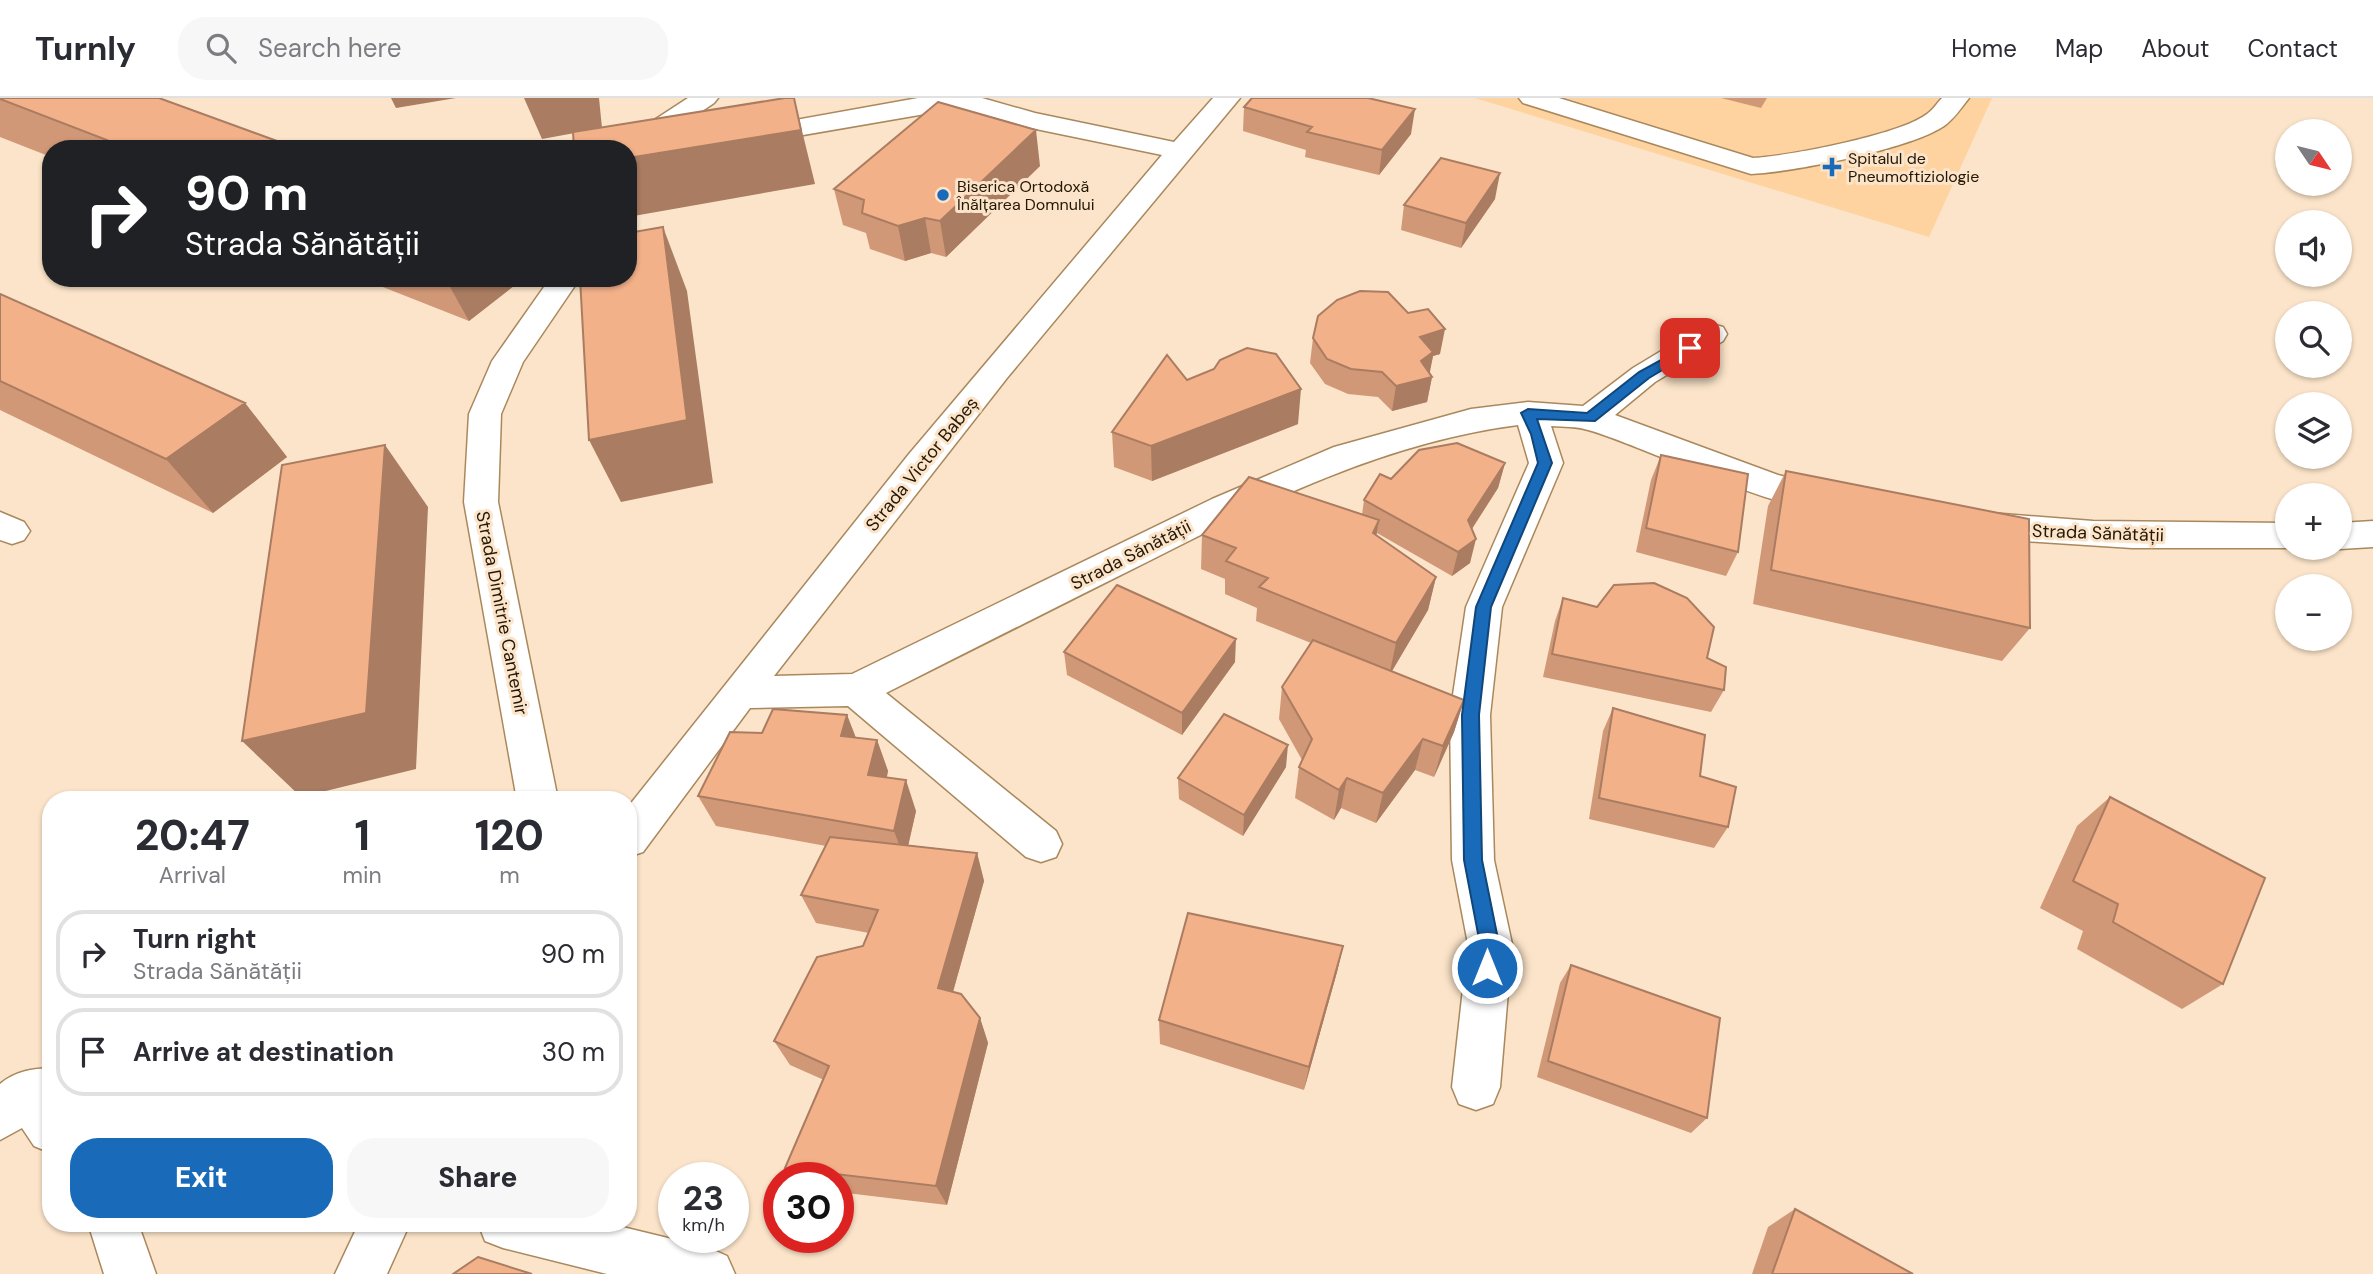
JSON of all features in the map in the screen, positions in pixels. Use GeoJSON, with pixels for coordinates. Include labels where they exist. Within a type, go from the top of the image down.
{"type":"FeatureCollection","features":[{"type":"Feature","properties":{"kind":"street"},"geometry":{"type":"LineString","coordinates":[[637,143],[705,98]]}},
{"type":"Feature","properties":{"kind":"street","name":"Strada Victor Babeș"},"geometry":{"type":"LineString","coordinates":[[637,827],[739,693],[1059,291],[1227,98]]}},
{"type":"Feature","properties":{"kind":"street"},"geometry":{"type":"LineString","coordinates":[[1532,98],[1605,108],[1751,166],[1775,165],[1902,135],[1936,120],[1956,98]]}},
{"type":"Feature","properties":{"kind":"street"},"geometry":{"type":"LineString","coordinates":[[721,142],[961,100],[1031,120],[1180,151]]}},
{"type":"Feature","properties":{"kind":"street"},"geometry":{"type":"LineString","coordinates":[[637,157],[668,152]]}},
{"type":"Feature","properties":{"kind":"street","name":"Strada Dimitrie Cantemir"},"geometry":{"type":"LineString","coordinates":[[536,791],[481,502],[485,414],[508,361],[559,287]]}},
{"type":"Feature","properties":{"kind":"street"},"geometry":{"type":"LineString","coordinates":[[1590,418],[1644,375],[1712,334]]}},
{"type":"Feature","properties":{"kind":"street"},"geometry":{"type":"LineString","coordinates":[[1476,1087],[1490,944],[1473,860],[1471,715],[1484,607],[1545,463],[1538,434],[1528,413]]}},
{"type":"Feature","properties":{"kind":"street","name":"Strada Sănătății"},"geometry":{"type":"LineString","coordinates":[[739,693],[856,690],[1224,508],[1346,455],[1471,420],[1528,413],[1590,418],[1772,486],[1862,507]]}},
{"type":"Feature","properties":{"kind":"street","name":"Strada Sănătății"},"geometry":{"type":"LineString","coordinates":[[1941,521],[2022,530],[2202,537],[2275,536]]}},
{"type":"Feature","properties":{"kind":"street"},"geometry":{"type":"LineString","coordinates":[[2352,535],[2373,534]]}},
{"type":"Feature","properties":{"kind":"street"},"geometry":{"type":"LineString","coordinates":[[856,690],[1041,845]]}},
{"type":"Feature","properties":{"kind":"street"},"geometry":{"type":"LineString","coordinates":[[116,1232],[130,1274]]}},
{"type":"Feature","properties":{"kind":"street"},"geometry":{"type":"LineString","coordinates":[[361,1274],[381,1232]]}},
{"type":"Feature","properties":{"kind":"street"},"geometry":{"type":"LineString","coordinates":[[539,1232],[709,1274]]}},
{"type":"Feature","properties":{"kind":"shaded area","name":"Spitalul de Pneumoftiziologie"},"geometry":{"type":"Polygon","coordinates":[[[1475,98],[1992,98],[1929,237],[1475,98]]]}},
{"type":"Feature","properties":{"kind":"building"},"geometry":{"type":"Polygon","coordinates":[[[159,98],[274,140],[107,140],[0,99],[159,98]]]}},
{"type":"Feature","properties":{"kind":"building"},"geometry":{"type":"Polygon","coordinates":[[[785,98],[794,98],[801,130],[637,157],[637,140],[573,140],[573,132],[785,98]]]}},
{"type":"Feature","properties":{"kind":"building"},"geometry":{"type":"Polygon","coordinates":[[[1252,98],[1368,98],[1415,109],[1382,150],[1307,132],[1312,127],[1244,107],[1252,98]]]}},
{"type":"Feature","properties":{"kind":"building"},"geometry":{"type":"Polygon","coordinates":[[[938,102],[1036,130],[940,221],[925,218],[898,226],[862,213],[864,200],[834,189],[938,102]]]}},
{"type":"Feature","properties":{"kind":"building"},"geometry":{"type":"Polygon","coordinates":[[[1441,158],[1500,173],[1466,223],[1404,205],[1441,158]]]}},
{"type":"Feature","properties":{"kind":"building"},"geometry":{"type":"Polygon","coordinates":[[[663,227],[687,420],[589,440],[580,287],[637,287],[637,231],[663,227]]]}},
{"type":"Feature","properties":{"kind":"building"},"geometry":{"type":"Polygon","coordinates":[[[1360,291],[1388,292],[1408,313],[1428,309],[1445,329],[1420,337],[1433,352],[1421,361],[1432,377],[1396,386],[1382,372],[1351,369],[1327,359],[1313,338],[1318,316],[1337,300],[1360,291]]]}},
{"type":"Feature","properties":{"kind":"building"},"geometry":{"type":"Polygon","coordinates":[[[0,294],[245,403],[166,459],[0,381],[0,294]]]}},
{"type":"Feature","properties":{"kind":"building"},"geometry":{"type":"Polygon","coordinates":[[[1247,348],[1276,354],[1301,389],[1151,446],[1112,432],[1167,355],[1187,380],[1214,369],[1220,360],[1247,348]]]}},
{"type":"Feature","properties":{"kind":"building"},"geometry":{"type":"Polygon","coordinates":[[[1457,443],[1505,463],[1468,520],[1476,539],[1458,552],[1364,500],[1380,474],[1391,479],[1419,450],[1457,443]]]}},
{"type":"Feature","properties":{"kind":"building"},"geometry":{"type":"Polygon","coordinates":[[[385,445],[366,713],[242,741],[282,465],[385,445]]]}},
{"type":"Feature","properties":{"kind":"building"},"geometry":{"type":"Polygon","coordinates":[[[1661,455],[1748,474],[1738,552],[1646,528],[1661,455]]]}},
{"type":"Feature","properties":{"kind":"building"},"geometry":{"type":"Polygon","coordinates":[[[1786,471],[2029,519],[2030,628],[1771,570],[1786,471]]]}},
{"type":"Feature","properties":{"kind":"building"},"geometry":{"type":"Polygon","coordinates":[[[1249,477],[1379,520],[1373,533],[1436,577],[1396,643],[1259,587],[1268,578],[1226,561],[1236,548],[1202,535],[1249,477]]]}},
{"type":"Feature","properties":{"kind":"building"},"geometry":{"type":"Polygon","coordinates":[[[1654,583],[1687,598],[1714,627],[1707,658],[1726,667],[1724,690],[1552,654],[1563,598],[1597,607],[1614,585],[1654,583]]]}},
{"type":"Feature","properties":{"kind":"building"},"geometry":{"type":"Polygon","coordinates":[[[1117,585],[1236,639],[1182,713],[1064,652],[1117,585]]]}},
{"type":"Feature","properties":{"kind":"building"},"geometry":{"type":"Polygon","coordinates":[[[1313,640],[1464,700],[1443,746],[1423,739],[1383,793],[1347,778],[1339,790],[1299,767],[1312,739],[1282,687],[1313,640]]]}},
{"type":"Feature","properties":{"kind":"building"},"geometry":{"type":"Polygon","coordinates":[[[1613,708],[1705,735],[1700,776],[1736,787],[1728,827],[1599,798],[1613,708]]]}},
{"type":"Feature","properties":{"kind":"building"},"geometry":{"type":"Polygon","coordinates":[[[773,709],[847,715],[841,736],[877,740],[868,775],[906,780],[894,831],[698,796],[730,732],[762,733],[773,709]]]}},
{"type":"Feature","properties":{"kind":"building"},"geometry":{"type":"Polygon","coordinates":[[[1224,714],[1288,745],[1244,815],[1178,778],[1224,714]]]}},
{"type":"Feature","properties":{"kind":"building"},"geometry":{"type":"Polygon","coordinates":[[[2110,797],[2265,878],[2223,984],[2113,922],[2118,904],[2073,881],[2110,797]]]}},
{"type":"Feature","properties":{"kind":"building"},"geometry":{"type":"Polygon","coordinates":[[[830,837],[977,853],[938,988],[961,994],[980,1018],[936,1186],[854,1176],[854,1162],[788,1162],[829,1066],[774,1041],[817,957],[863,946],[878,910],[801,895],[830,837]]]}},
{"type":"Feature","properties":{"kind":"building"},"geometry":{"type":"Polygon","coordinates":[[[1188,913],[1343,946],[1309,1067],[1159,1020],[1188,913]]]}},
{"type":"Feature","properties":{"kind":"building"},"geometry":{"type":"Polygon","coordinates":[[[1571,965],[1720,1018],[1707,1118],[1548,1061],[1571,965]]]}},
{"type":"Feature","properties":{"kind":"building"},"geometry":{"type":"Polygon","coordinates":[[[1795,1209],[1913,1274],[1772,1274],[1795,1209]]]}},
{"type":"Feature","properties":{"kind":"building"},"geometry":{"type":"Polygon","coordinates":[[[478,1257],[532,1274],[453,1274],[478,1257]]]}},
{"type":"Feature","properties":{"kind":"place","name":"Spitalul de Pneumoftiziologie"},"geometry":{"type":"Point","coordinates":[1832,167]}},
{"type":"Feature","properties":{"kind":"place","name":"Biserica Ortodoxă Înălțarea Domnului"},"geometry":{"type":"Point","coordinates":[943,195]}},
{"type":"Feature","properties":{"kind":"route"},"geometry":{"type":"LineString","coordinates":[[1487,968],[1490,944],[1473,860],[1471,715],[1484,607],[1545,463],[1538,434],[1528,413],[1590,418],[1644,375],[1690,348]]}}]}
